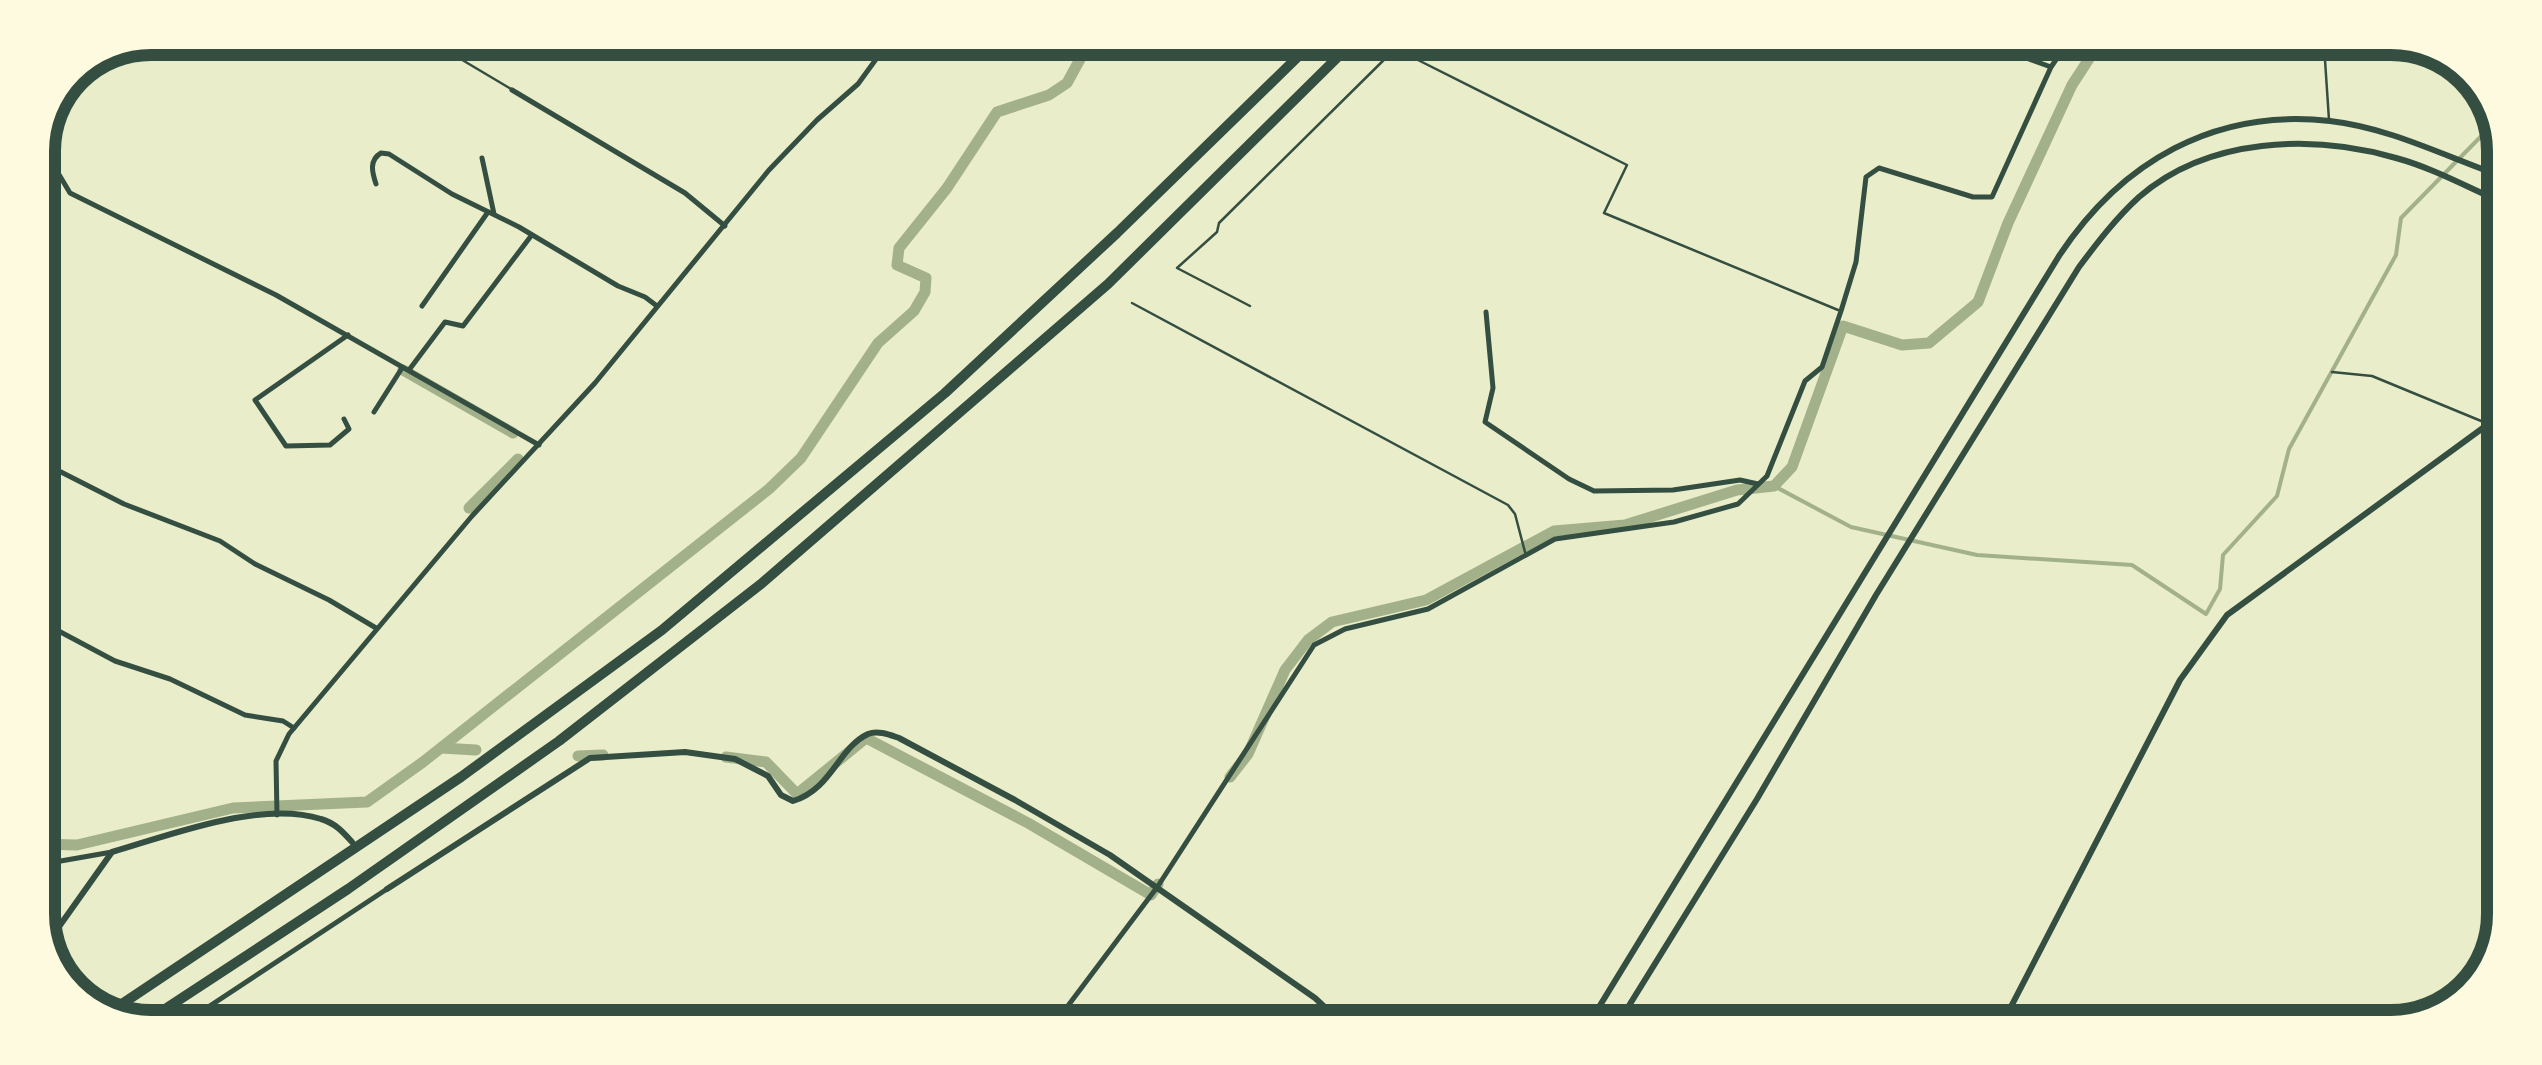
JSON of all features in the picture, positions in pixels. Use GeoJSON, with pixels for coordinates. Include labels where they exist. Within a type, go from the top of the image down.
{"type":"FeatureCollection","features":[{"type":"Feature","properties":{"kind":"highway"},"geometry":{"type":"LineString","coordinates":[[121,1005],[461,777],[676,619],[945,393],[1300,55]]}},
{"type":"Feature","properties":{"kind":"highway"},"geometry":{"type":"LineString","coordinates":[[164,1010],[348,889],[542,753],[761,584],[1108,284],[1340,55]]}},
{"type":"Feature","properties":{"kind":"street"},"geometry":{"type":"LineString","coordinates":[[277,812],[278,750],[294,728],[472,516],[658,307],[786,150],[858,84],[879,55]]}},
{"type":"Feature","properties":{"kind":"street"},"geometry":{"type":"LineString","coordinates":[[2017,55],[2051,68]]}},
{"type":"Feature","properties":{"kind":"street"},"geometry":{"type":"LineString","coordinates":[[1064,1010],[1158,886],[1314,645],[1345,629],[1428,610],[1555,539],[1674,522],[1738,504],[1760,485],[1804,381],[1822,368],[1856,262],[1866,177],[1879,168],[1973,197],[1992,197],[2059,55]]}},
{"type":"Feature","properties":{"kind":"street"},"geometry":{"type":"LineString","coordinates":[[512,90],[684,193],[725,226]]}},
{"type":"Feature","properties":{"kind":"street"},"geometry":{"type":"LineString","coordinates":[[1597,1010],[1856,583],[1980,391],[2059,256],[2106,196],[2159,156],[2196,137],[2268,122],[2329,121],[2409,140],[2487,170]]}},
{"type":"Feature","properties":{"kind":"street"},"geometry":{"type":"LineString","coordinates":[[1627,1010],[1757,800],[1876,595],[2079,267],[2142,195],[2198,162],[2261,144],[2334,146],[2398,158],[2487,195]]}},
{"type":"Feature","properties":{"kind":"street"},"geometry":{"type":"LineString","coordinates":[[376,184],[372,169],[375,158],[389,154],[452,194],[618,286],[645,296],[658,307]]}},
{"type":"Feature","properties":{"kind":"street"},"geometry":{"type":"LineString","coordinates":[[422,306],[491,213],[482,158]]}},
{"type":"Feature","properties":{"kind":"street"},"geometry":{"type":"LineString","coordinates":[[55,168],[70,193],[276,295],[539,445]]}},
{"type":"Feature","properties":{"kind":"street"},"geometry":{"type":"LineString","coordinates":[[374,412],[445,322],[462,326],[532,236]]}},
{"type":"Feature","properties":{"kind":"street"},"geometry":{"type":"LineString","coordinates":[[1486,312],[1493,388],[1485,422],[1569,479],[1594,492],[1609,493],[1673,490],[1740,480],[1760,485]]}},
{"type":"Feature","properties":{"kind":"street"},"geometry":{"type":"LineString","coordinates":[[344,419],[350,429],[330,444],[286,446],[256,400],[348,335]]}},
{"type":"Feature","properties":{"kind":"street"},"geometry":{"type":"LineString","coordinates":[[2009,1010],[2180,680],[2215,629],[2227,615],[2487,425]]}},
{"type":"Feature","properties":{"kind":"street"},"geometry":{"type":"LineString","coordinates":[[55,470],[124,504],[220,542],[376,628]]}},
{"type":"Feature","properties":{"kind":"street"},"geometry":{"type":"LineString","coordinates":[[55,629],[116,661],[170,679],[245,715],[283,721],[294,728]]}},
{"type":"Feature","properties":{"kind":"street"},"geometry":{"type":"LineString","coordinates":[[205,1010],[590,758],[685,752],[735,760],[768,776],[781,795],[793,802],[811,796],[853,747],[868,734],[880,732],[899,738],[1032,809],[1158,886],[1328,1010]]}},
{"type":"Feature","properties":{"kind":"street"},"geometry":{"type":"LineString","coordinates":[[55,862],[277,812],[323,819],[338,827],[352,842]]}},
{"type":"Feature","properties":{"kind":"street"},"geometry":{"type":"LineString","coordinates":[[57,930],[112,852]]}},
{"type":"Feature","properties":{"kind":"lane"},"geometry":{"type":"LineString","coordinates":[[455,55],[512,90]]}},
{"type":"Feature","properties":{"kind":"lane"},"geometry":{"type":"LineString","coordinates":[[1250,306],[1177,268],[1390,55]]}},
{"type":"Feature","properties":{"kind":"lane"},"geometry":{"type":"LineString","coordinates":[[1411,55],[1627,165],[1604,213],[1841,312]]}},
{"type":"Feature","properties":{"kind":"lane"},"geometry":{"type":"LineString","coordinates":[[2325,55],[2329,121]]}},
{"type":"Feature","properties":{"kind":"lane"},"geometry":{"type":"LineString","coordinates":[[1132,304],[1508,505],[1515,514],[1526,554]]}},
{"type":"Feature","properties":{"kind":"lane"},"geometry":{"type":"LineString","coordinates":[[2332,372],[2372,376],[2487,423]]}},
{"type":"Feature","properties":{"kind":"waterway"},"geometry":{"type":"LineString","coordinates":[[55,844],[77,845],[233,808],[367,802],[423,762],[769,489],[801,458],[878,343],[914,311],[925,292],[926,278],[897,265],[899,248],[947,188],[997,112],[1049,95],[1067,83],[1082,55]]}},
{"type":"Feature","properties":{"kind":"waterway"},"geometry":{"type":"LineString","coordinates":[[1230,777],[1248,754],[1285,670],[1308,640],[1332,622],[1426,600],[1554,531],[1625,525],[1737,490],[1774,486],[1792,467],[1843,326],[1902,345],[1929,343],[1978,302],[2008,223],[2072,85],[2092,55]]}},
{"type":"Feature","properties":{"kind":"waterway"},"geometry":{"type":"LineString","coordinates":[[1774,486],[1851,527],[1977,555],[2132,565],[2206,614],[2220,589],[2223,555],[2277,496],[2289,449],[2396,255],[2401,218],[2485,132]]}},
{"type":"Feature","properties":{"kind":"waterway"},"geometry":{"type":"LineString","coordinates":[[403,370],[513,433]]}},
{"type":"Feature","properties":{"kind":"waterway"},"geometry":{"type":"LineString","coordinates":[[469,508],[518,459]]}},
{"type":"Feature","properties":{"kind":"waterway"},"geometry":{"type":"LineString","coordinates":[[726,757],[766,762],[797,794],[866,738],[1028,823],[1151,895],[1158,884]]}},
{"type":"Feature","properties":{"kind":"waterway"},"geometry":{"type":"LineString","coordinates":[[441,748],[476,750]]}},
{"type":"Feature","properties":{"kind":"waterway"},"geometry":{"type":"LineString","coordinates":[[578,756],[603,755]]}}]}
